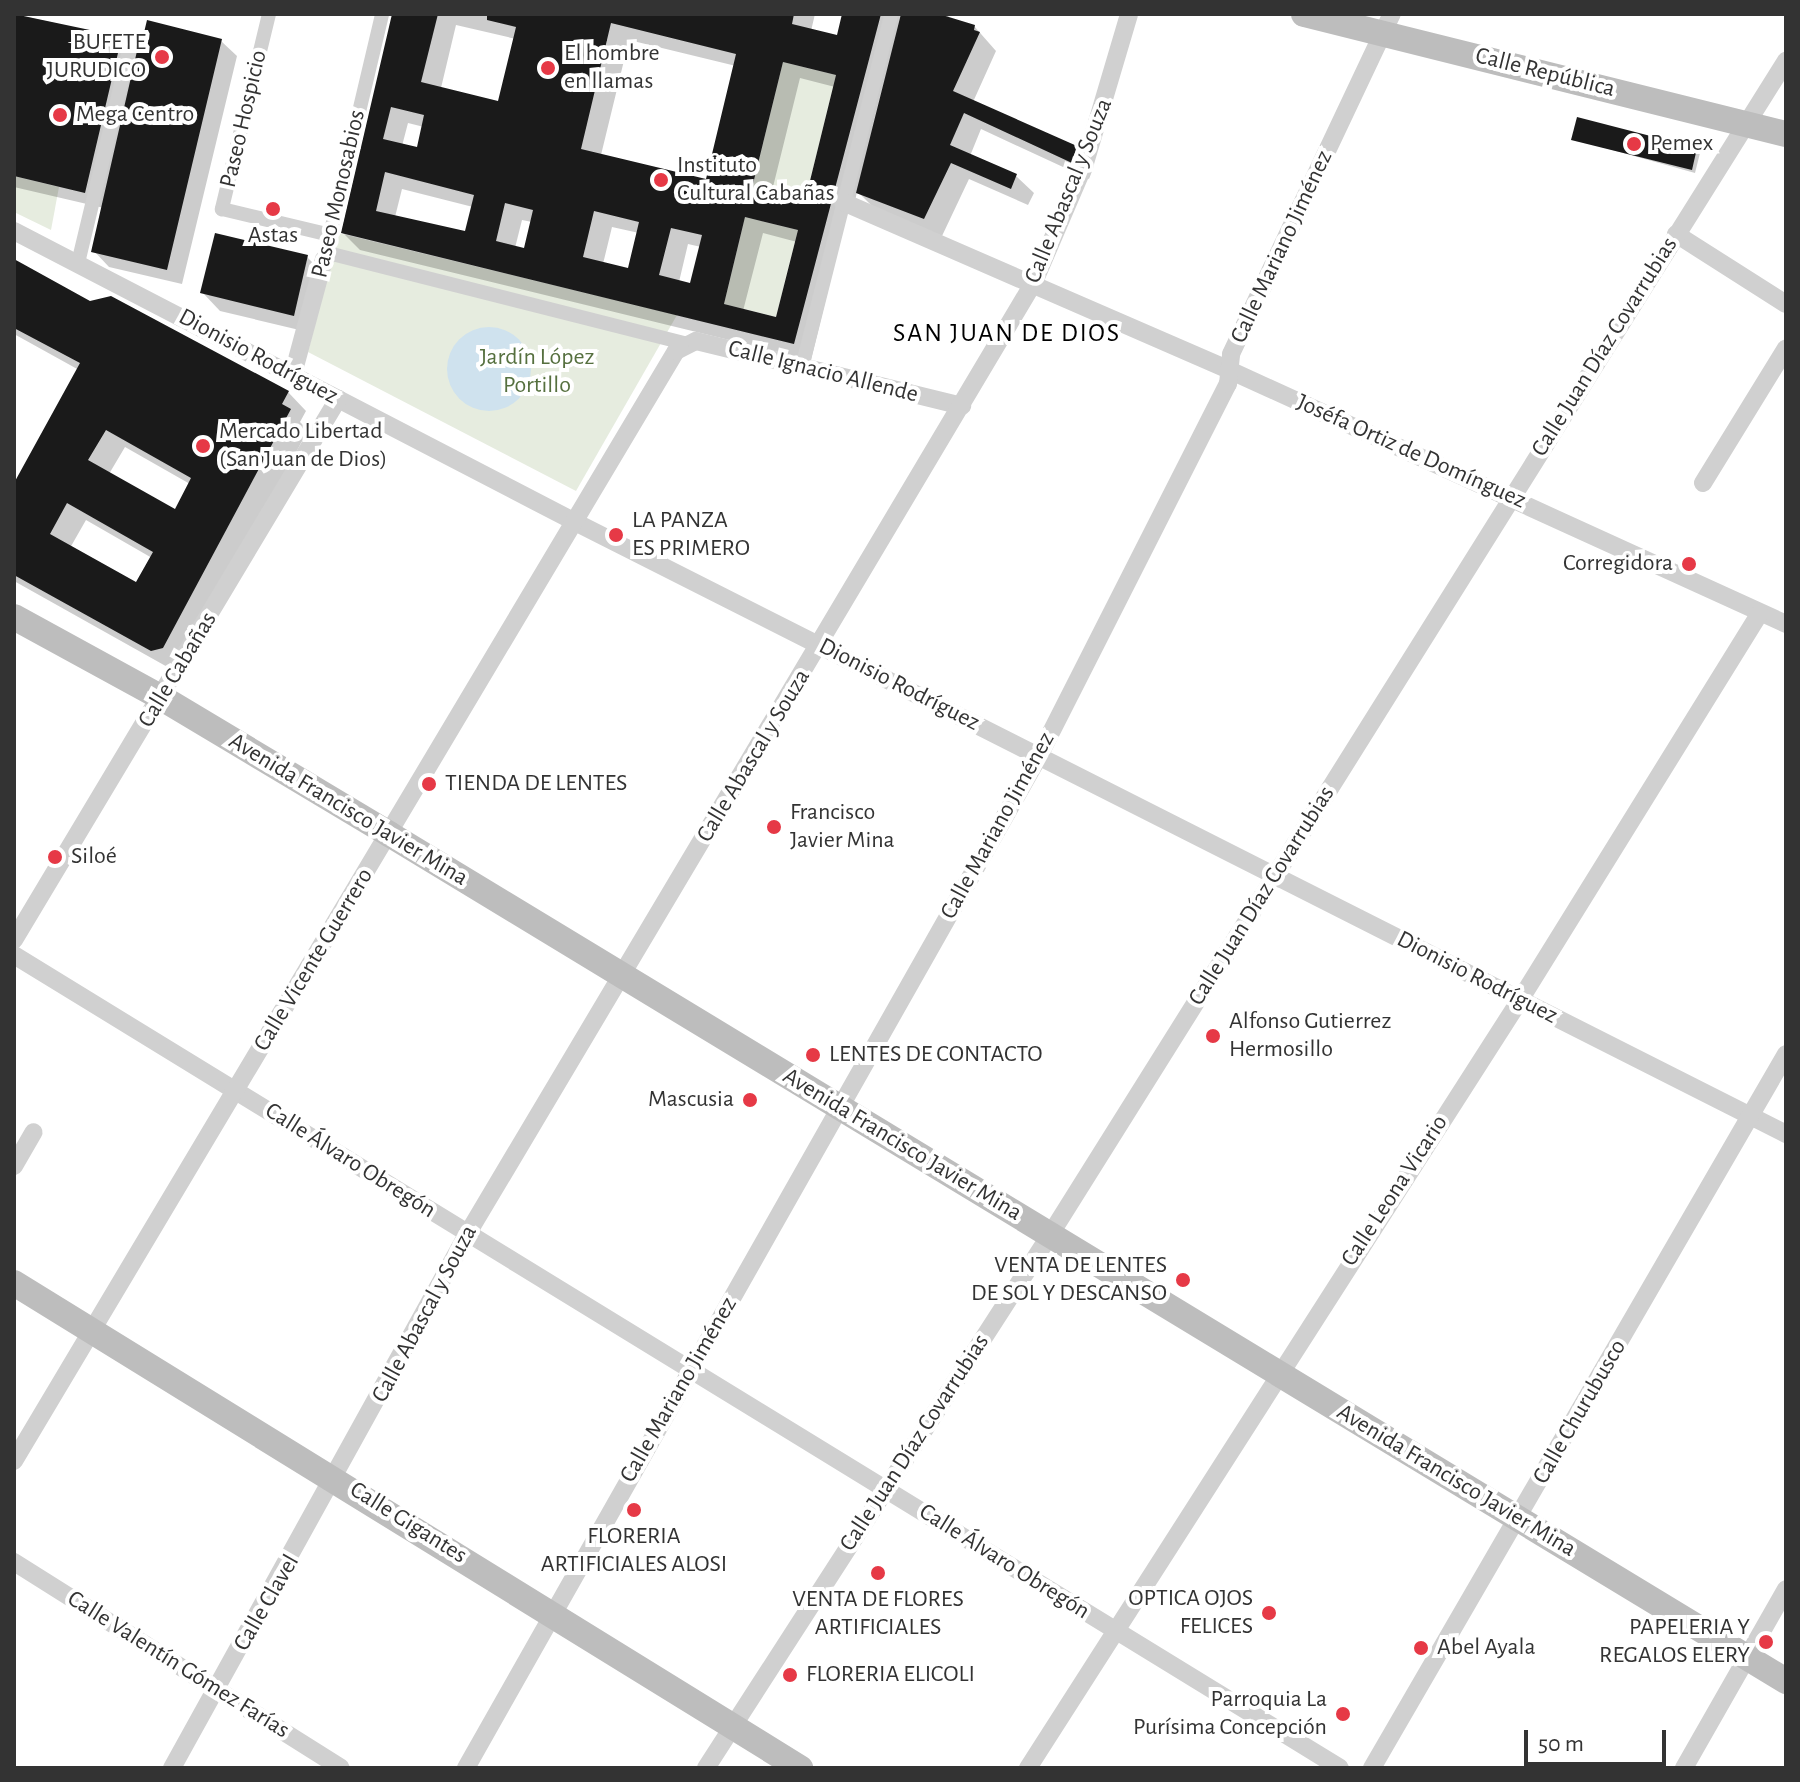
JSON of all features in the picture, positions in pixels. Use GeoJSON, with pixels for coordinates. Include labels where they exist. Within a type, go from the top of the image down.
{"type":"FeatureCollection","features":[{"type":"Feature","properties":{"kind":"main road","name":"Calle República"},"geometry":{"type":"LineString","coordinates":[[1304,14],[1388,23],[1786,134]]}},
{"type":"Feature","properties":{"kind":"main road","name":"Avenida Francisco Javier Mina"},"geometry":{"type":"LineString","coordinates":[[14,617],[162,698],[389,834],[1786,1681]]}},
{"type":"Feature","properties":{"kind":"main road","name":"Calle Gigantes"},"geometry":{"type":"LineString","coordinates":[[14,1283],[337,1479],[800,1768]]}},
{"type":"Feature","properties":{"kind":"street","name":"Paseo Hospicio"},"geometry":{"type":"LineString","coordinates":[[269,14],[222,209],[330,235]]}},
{"type":"Feature","properties":{"kind":"street","name":"Paseo Monosabios"},"geometry":{"type":"LineString","coordinates":[[293,374],[328,257],[330,235],[382,14]]}},
{"type":"Feature","properties":{"kind":"street"},"geometry":{"type":"LineString","coordinates":[[802,367],[891,14]]}},
{"type":"Feature","properties":{"kind":"street","name":"Calle Abascal y Souza"},"geometry":{"type":"LineString","coordinates":[[337,1479],[468,1233],[821,646],[1034,282],[1085,163],[1129,14]]}},
{"type":"Feature","properties":{"kind":"street","name":"Calle Mariano Jiménez"},"geometry":{"type":"LineString","coordinates":[[466,1768],[1039,756],[1228,384],[1231,354],[1388,23]]}},
{"type":"Feature","properties":{"kind":"street"},"geometry":{"type":"LineString","coordinates":[[78,263],[128,55]]}},
{"type":"Feature","properties":{"kind":"street","name":"Calle Juan Díaz Covarrubias"},"geometry":{"type":"LineString","coordinates":[[706,1768],[1050,1235],[1786,61]]}},
{"type":"Feature","properties":{"kind":"street","name":"Joséfa Ortiz de Domínguez"},"geometry":{"type":"LineString","coordinates":[[843,202],[1034,282],[1786,624]]}},
{"type":"Feature","properties":{"kind":"street","name":"Dionisio Rodríguez"},"geometry":{"type":"LineString","coordinates":[[14,231],[577,523],[1786,1134]]}},
{"type":"Feature","properties":{"kind":"street"},"geometry":{"type":"LineString","coordinates":[[1676,234],[1786,304]]}},
{"type":"Feature","properties":{"kind":"street"},"geometry":{"type":"LineString","coordinates":[[328,257],[685,343]]}},
{"type":"Feature","properties":{"kind":"street","name":"Calle Ignacio Allende"},"geometry":{"type":"LineString","coordinates":[[685,343],[696,341],[962,406]]}},
{"type":"Feature","properties":{"kind":"street","name":"Calle Vicente Guerrero"},"geometry":{"type":"LineString","coordinates":[[14,1461],[685,343]]}},
{"type":"Feature","properties":{"kind":"street"},"geometry":{"type":"LineString","coordinates":[[1703,483],[1786,348]]}},
{"type":"Feature","properties":{"kind":"street","name":"Calle Cabañas"},"geometry":{"type":"LineString","coordinates":[[14,940],[162,698],[338,399]]}},
{"type":"Feature","properties":{"kind":"street","name":"Calle Leona Vicario"},"geometry":{"type":"LineString","coordinates":[[1028,1768],[1277,1373],[1520,1000],[1760,613]]}},
{"type":"Feature","properties":{"kind":"street","name":"Calle Álvaro Obregón"},"geometry":{"type":"LineString","coordinates":[[14,955],[1340,1768]]}},
{"type":"Feature","properties":{"kind":"street","name":"Calle Churubusco"},"geometry":{"type":"LineString","coordinates":[[1372,1768],[1786,1054]]}},
{"type":"Feature","properties":{"kind":"street"},"geometry":{"type":"LineString","coordinates":[[14,1166],[34,1132]]}},
{"type":"Feature","properties":{"kind":"street","name":"Calle Clavel"},"geometry":{"type":"LineString","coordinates":[[172,1768],[337,1479]]}},
{"type":"Feature","properties":{"kind":"street","name":"Calle Valentín Gómez Farías"},"geometry":{"type":"LineString","coordinates":[[14,1562],[341,1768]]}},
{"type":"Feature","properties":{"kind":"street"},"geometry":{"type":"LineString","coordinates":[[1684,1768],[1786,1589]]}},
{"type":"Feature","properties":{"kind":"green space"},"geometry":{"type":"Polygon","coordinates":[[[783,62],[836,75],[805,201],[752,188],[783,62]]]}},
{"type":"Feature","properties":{"kind":"green space"},"geometry":{"type":"Polygon","coordinates":[[[14,176],[59,187],[51,230],[14,212],[14,176]]]}},
{"type":"Feature","properties":{"kind":"green space"},"geometry":{"type":"Polygon","coordinates":[[[745,217],[798,230],[776,317],[724,304],[745,217]]]}},
{"type":"Feature","properties":{"kind":"green space","name":"Jardín López Portillo"},"geometry":{"type":"Polygon","coordinates":[[[338,233],[677,315],[576,491],[308,352],[338,233]]]}},
{"type":"Feature","properties":{"kind":"water"},"geometry":{"type":"Polygon","coordinates":[[[489,327],[505,330],[519,339],[528,353],[531,369],[528,385],[519,399],[505,408],[489,411],[473,408],[459,399],[450,385],[447,369],[450,353],[459,339],[473,330],[489,327]]]}},
{"type":"Feature","properties":{"kind":"building"},"geometry":{"type":"Polygon","coordinates":[[[14,14],[142,41],[147,20],[222,39],[167,270],[91,252],[137,51],[126,45],[118,53],[85,193],[14,176],[14,14]]]}},
{"type":"Feature","properties":{"kind":"building","name":"Instituto Cultural Cabañas"},"geometry":{"type":"Polygon","coordinates":[[[392,14],[438,14],[421,82],[498,101],[516,27],[487,20],[487,14],[794,14],[792,24],[837,35],[842,14],[881,14],[794,344],[341,233],[392,14]],[[611,23],[581,149],[706,179],[736,54],[611,23]],[[783,62],[752,188],[805,201],[836,75],[783,62]],[[391,107],[383,139],[417,147],[424,115],[391,107]],[[385,172],[376,211],[465,231],[474,195],[385,172]],[[505,203],[496,241],[524,248],[533,210],[505,203]],[[594,211],[583,257],[628,268],[639,222],[594,211]],[[745,217],[724,304],[776,317],[798,230],[745,217]],[[671,228],[659,275],[690,283],[702,235],[671,228]]]}},
{"type":"Feature","properties":{"kind":"building"},"geometry":{"type":"Polygon","coordinates":[[[901,14],[939,14],[975,25],[974,30],[980,32],[953,91],[1077,146],[1072,163],[964,113],[950,145],[1017,174],[1011,189],[951,163],[924,219],[856,193],[901,14]]]}},
{"type":"Feature","properties":{"kind":"building","name":"Pemex"},"geometry":{"type":"Polygon","coordinates":[[[1577,117],[1697,148],[1692,170],[1571,140],[1577,117]]]}},
{"type":"Feature","properties":{"kind":"building"},"geometry":{"type":"Polygon","coordinates":[[[215,233],[308,255],[294,316],[200,293],[215,233]]]}},
{"type":"Feature","properties":{"kind":"building","name":"Mercado Libertad (San Juan de Dios)"},"geometry":{"type":"Polygon","coordinates":[[[14,259],[90,301],[111,296],[289,391],[282,404],[291,409],[163,648],[151,651],[14,575],[14,483],[80,363],[14,328],[14,259]],[[106,430],[88,460],[175,509],[191,478],[106,430]],[[67,503],[50,534],[136,582],[153,552],[67,503]]]}},
{"type":"Feature","properties":{"kind":"place","name":"BUFETE JURUDICO"},"geometry":{"type":"Point","coordinates":[162,57]}},
{"type":"Feature","properties":{"kind":"place","name":"El hombre en llamas"},"geometry":{"type":"Point","coordinates":[548,68]}},
{"type":"Feature","properties":{"kind":"place","name":"Mega Centro"},"geometry":{"type":"Point","coordinates":[60,115]}},
{"type":"Feature","properties":{"kind":"place","name":"Pemex"},"geometry":{"type":"Point","coordinates":[1634,144]}},
{"type":"Feature","properties":{"kind":"place","name":"Instituto Cultural Cabañas"},"geometry":{"type":"Point","coordinates":[661,180]}},
{"type":"Feature","properties":{"kind":"place","name":"Astas"},"geometry":{"type":"Point","coordinates":[273,209]}},
{"type":"Feature","properties":{"kind":"place","name":"Mercado Libertad (San Juan de Dios)"},"geometry":{"type":"Point","coordinates":[203,446]}},
{"type":"Feature","properties":{"kind":"place","name":"LA PANZA ES PRIMERO"},"geometry":{"type":"Point","coordinates":[616,535]}},
{"type":"Feature","properties":{"kind":"place","name":"Corregidora"},"geometry":{"type":"Point","coordinates":[1689,564]}},
{"type":"Feature","properties":{"kind":"place","name":"TIENDA DE LENTES"},"geometry":{"type":"Point","coordinates":[429,784]}},
{"type":"Feature","properties":{"kind":"place","name":"Francisco Javier Mina"},"geometry":{"type":"Point","coordinates":[774,827]}},
{"type":"Feature","properties":{"kind":"place","name":"Siloé"},"geometry":{"type":"Point","coordinates":[55,857]}},
{"type":"Feature","properties":{"kind":"place","name":"Alfonso Gutierrez Hermosillo"},"geometry":{"type":"Point","coordinates":[1213,1036]}},
{"type":"Feature","properties":{"kind":"place","name":"LENTES DE CONTACTO"},"geometry":{"type":"Point","coordinates":[813,1055]}},
{"type":"Feature","properties":{"kind":"place","name":"Mascusia"},"geometry":{"type":"Point","coordinates":[750,1100]}},
{"type":"Feature","properties":{"kind":"place","name":"VENTA DE LENTES DE SOL Y DESCANSO"},"geometry":{"type":"Point","coordinates":[1183,1280]}},
{"type":"Feature","properties":{"kind":"place","name":"FLORERIA ARTIFICIALES ALOSI"},"geometry":{"type":"Point","coordinates":[634,1510]}},
{"type":"Feature","properties":{"kind":"place","name":"VENTA DE FLORES ARTIFICIALES"},"geometry":{"type":"Point","coordinates":[878,1573]}},
{"type":"Feature","properties":{"kind":"place","name":"OPTICA OJOS FELICES"},"geometry":{"type":"Point","coordinates":[1269,1613]}},
{"type":"Feature","properties":{"kind":"place","name":"PAPELERIA Y REGALOS ELERY"},"geometry":{"type":"Point","coordinates":[1766,1642]}},
{"type":"Feature","properties":{"kind":"place","name":"Abel Ayala"},"geometry":{"type":"Point","coordinates":[1421,1648]}},
{"type":"Feature","properties":{"kind":"place","name":"FLORERIA ELICOLI"},"geometry":{"type":"Point","coordinates":[790,1675]}},
{"type":"Feature","properties":{"kind":"place","name":"Parroquia La Purísima Concepción"},"geometry":{"type":"Point","coordinates":[1343,1714]}},
{"type":"Feature","properties":{"kind":"district","name":"SAN JUAN DE DIOS"},"geometry":{"type":"Point","coordinates":[1007,334]}}]}
